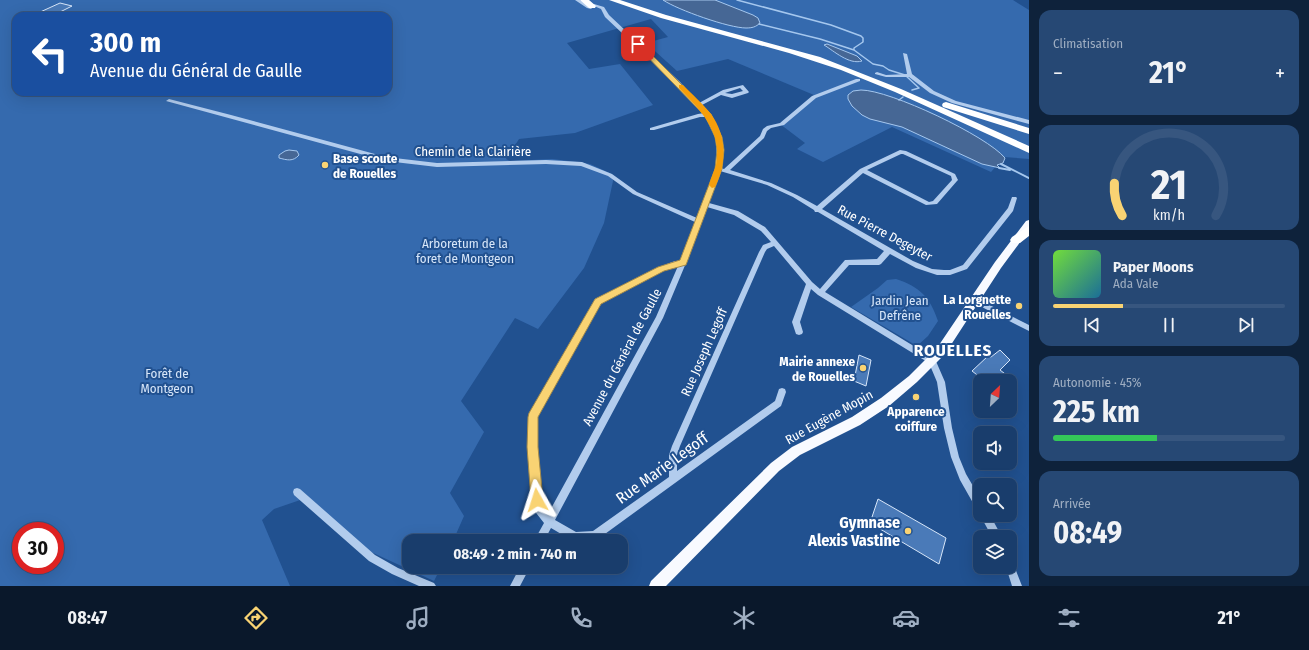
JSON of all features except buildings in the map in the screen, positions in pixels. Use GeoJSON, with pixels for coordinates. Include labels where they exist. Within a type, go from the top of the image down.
{"type":"FeatureCollection","features":[{"type":"Feature","properties":{"kind":"highway"},"geometry":{"type":"LineString","coordinates":[[613,0],[656,15],[792,51],[838,66],[1029,150]]}},
{"type":"Feature","properties":{"kind":"highway"},"geometry":{"type":"LineString","coordinates":[[623,0],[662,13],[820,56],[956,109],[1029,131]]}},
{"type":"Feature","properties":{"kind":"highway"},"geometry":{"type":"LineString","coordinates":[[888,83],[1029,146]]}},
{"type":"Feature","properties":{"kind":"highway"},"geometry":{"type":"LineString","coordinates":[[1016,240],[1029,230]]}},
{"type":"Feature","properties":{"kind":"main road","name":"Rue Eugène Mopin"},"geometry":{"type":"LineString","coordinates":[[656,586],[775,467],[796,451],[856,421],[886,402],[932,361],[941,351],[974,300],[1029,223]]}},
{"type":"Feature","properties":{"kind":"street"},"geometry":{"type":"LineString","coordinates":[[577,0],[601,7],[607,16]]}},
{"type":"Feature","properties":{"kind":"street"},"geometry":{"type":"LineString","coordinates":[[588,4],[607,16]]}},
{"type":"Feature","properties":{"kind":"street","name":"Avenue du Général de Gaulle"},"geometry":{"type":"LineString","coordinates":[[543,534],[659,318],[683,262],[705,204],[722,170],[719,137],[708,115],[699,104],[638,44],[607,16]]}},
{"type":"Feature","properties":{"kind":"street"},"geometry":{"type":"LineString","coordinates":[[905,54],[910,75],[932,92],[954,102],[1029,122]]}},
{"type":"Feature","properties":{"kind":"street"},"geometry":{"type":"LineString","coordinates":[[877,73],[886,76],[910,75]]}},
{"type":"Feature","properties":{"kind":"street"},"geometry":{"type":"LineString","coordinates":[[722,170],[734,164],[762,137],[765,130],[769,127],[782,124],[814,97],[858,80]]}},
{"type":"Feature","properties":{"kind":"street"},"geometry":{"type":"LineString","coordinates":[[699,104],[721,94]]}},
{"type":"Feature","properties":{"kind":"street","name":"Chemin de la Clairière"},"geometry":{"type":"LineString","coordinates":[[169,101],[386,159],[437,165],[546,162],[582,164],[610,175],[635,193],[699,220]]}},
{"type":"Feature","properties":{"kind":"street"},"geometry":{"type":"LineString","coordinates":[[652,129],[700,115],[708,115]]}},
{"type":"Feature","properties":{"kind":"street"},"geometry":{"type":"LineString","coordinates":[[817,210],[862,170],[900,152],[904,152],[953,176],[955,180],[935,203],[928,204],[862,170]]}},
{"type":"Feature","properties":{"kind":"street","name":"Rue Pierre Degeyter"},"geometry":{"type":"LineString","coordinates":[[722,170],[769,184],[795,196],[888,251],[928,270],[942,274],[954,272],[964,267],[989,238],[1010,209],[1014,198]]}},
{"type":"Feature","properties":{"kind":"street"},"geometry":{"type":"LineString","coordinates":[[705,204],[725,209],[747,218],[763,229],[810,284],[820,293],[932,361],[941,382],[948,428],[955,457],[963,477],[973,495]]}},
{"type":"Feature","properties":{"kind":"street","name":"Rue Joseph Legoff"},"geometry":{"type":"LineString","coordinates":[[673,479],[673,455],[676,446],[762,252],[765,247],[775,243]]}},
{"type":"Feature","properties":{"kind":"street"},"geometry":{"type":"LineString","coordinates":[[820,293],[847,262],[879,262],[888,251]]}},
{"type":"Feature","properties":{"kind":"street"},"geometry":{"type":"LineString","coordinates":[[549,522],[538,509],[532,447],[533,417],[598,301],[661,269],[683,262]]}},
{"type":"Feature","properties":{"kind":"street"},"geometry":{"type":"LineString","coordinates":[[799,332],[796,322],[810,284]]}},
{"type":"Feature","properties":{"kind":"street"},"geometry":{"type":"LineString","coordinates":[[974,300],[1029,328]]}},
{"type":"Feature","properties":{"kind":"street","name":"Rue Marie Legoff"},"geometry":{"type":"LineString","coordinates":[[549,522],[575,537],[595,536],[778,403],[782,392]]}},
{"type":"Feature","properties":{"kind":"street"},"geometry":{"type":"LineString","coordinates":[[297,492],[372,558],[418,583],[431,586]]}},
{"type":"Feature","properties":{"kind":"street"},"geometry":{"type":"LineString","coordinates":[[515,586],[521,574]]}},
{"type":"Feature","properties":{"kind":"street"},"geometry":{"type":"LineString","coordinates":[[1013,574],[1017,586]]}},
{"type":"Feature","properties":{"kind":"green space"},"geometry":{"type":"Polygon","coordinates":[[[0,0],[1013,0],[1029,10],[1029,159],[1004,157],[991,172],[892,127],[823,162],[797,149],[805,143],[780,124],[814,95],[728,59],[677,71],[646,43],[668,37],[651,19],[567,43],[589,69],[620,64],[653,105],[575,133],[519,139],[506,159],[510,161],[552,159],[590,164],[612,174],[613,181],[604,223],[584,268],[538,329],[515,318],[461,401],[484,432],[450,493],[464,516],[456,534],[402,534],[402,566],[358,546],[306,498],[274,509],[262,520],[290,586],[0,586],[0,0]]]}},
{"type":"Feature","properties":{"kind":"green space","name":"Jardin Jean Defrêne"},"geometry":{"type":"Polygon","coordinates":[[[896,279],[918,289],[928,299],[938,321],[928,336],[917,346],[851,307],[887,280],[896,279]]]}},
{"type":"Feature","properties":{"kind":"green space"},"geometry":{"type":"Polygon","coordinates":[[[419,574],[438,574],[434,581],[419,574]]]}},
{"type":"Feature","properties":{"kind":"shaded area"},"geometry":{"type":"Polygon","coordinates":[[[663,0],[715,0],[753,15],[758,18],[760,23],[748,28],[728,25],[691,13],[663,0]]]}},
{"type":"Feature","properties":{"kind":"shaded area"},"geometry":{"type":"Polygon","coordinates":[[[827,44],[857,56],[862,61],[857,62],[847,59],[824,45],[827,44]]]}},
{"type":"Feature","properties":{"kind":"shaded area"},"geometry":{"type":"Polygon","coordinates":[[[861,90],[875,92],[915,106],[959,127],[995,149],[1005,158],[1003,163],[997,165],[1000,168],[982,164],[902,127],[870,119],[862,115],[852,106],[848,99],[848,95],[853,91],[861,90]]]}},
{"type":"Feature","properties":{"kind":"shaded area"},"geometry":{"type":"Polygon","coordinates":[[[289,150],[297,151],[299,155],[292,160],[279,158],[279,155],[289,150]]]}},
{"type":"Feature","properties":{"kind":"waterway"},"geometry":{"type":"LineString","coordinates":[[737,0],[831,25],[861,36],[863,38],[863,42],[854,48],[854,50]]}},
{"type":"Feature","properties":{"kind":"waterway"},"geometry":{"type":"LineString","coordinates":[[759,24],[820,39],[854,50]]}},
{"type":"Feature","properties":{"kind":"waterway"},"geometry":{"type":"LineString","coordinates":[[854,50],[873,64],[883,66],[889,70],[905,75],[919,88],[912,90]]}},
{"type":"Feature","properties":{"kind":"waterway"},"geometry":{"type":"LineString","coordinates":[[899,100],[903,97]]}},
{"type":"Feature","properties":{"kind":"waterway"},"geometry":{"type":"LineString","coordinates":[[1001,164],[1029,178]]}},
{"type":"Feature","properties":{"kind":"waterway"},"geometry":{"type":"LineString","coordinates":[[999,168],[1010,170]]}},
{"type":"Feature","properties":{"kind":"slow traffic"},"geometry":{"type":"LineString","coordinates":[[681,86],[708,115],[719,137],[720,164],[712,185]]}},
{"type":"Feature","properties":{"kind":"place","name":"Base scoute de Rouelles"},"geometry":{"type":"Point","coordinates":[325,165]}},
{"type":"Feature","properties":{"kind":"place","name":"La Lorgnette Rouelles"},"geometry":{"type":"Point","coordinates":[1019,306]}},
{"type":"Feature","properties":{"kind":"place","name":"Mairie annexe de Rouelles"},"geometry":{"type":"Point","coordinates":[863,368]}},
{"type":"Feature","properties":{"kind":"place","name":"Apparence coiffure"},"geometry":{"type":"Point","coordinates":[916,397]}},
{"type":"Feature","properties":{"kind":"place","name":"Gymnase Alexis Vastine"},"geometry":{"type":"Point","coordinates":[908,531]}},
{"type":"Feature","properties":{"kind":"district","name":"ROUELLES"},"geometry":{"type":"Point","coordinates":[953,350]}},
{"type":"Feature","properties":{"kind":"route"},"geometry":{"type":"LineString","coordinates":[[537,500],[532,447],[533,417],[598,301],[661,269],[683,262],[719,169],[719,137],[708,115],[699,104],[638,44]]}},
{"type":"Feature","properties":{"kind":"park label","name":"Arboretum de la foret de Montgeon"},"geometry":{"type":"Point","coordinates":[465,250]}},
{"type":"Feature","properties":{"kind":"park label","name":"Forêt de Montgeon"},"geometry":{"type":"Point","coordinates":[167,380]}}]}
